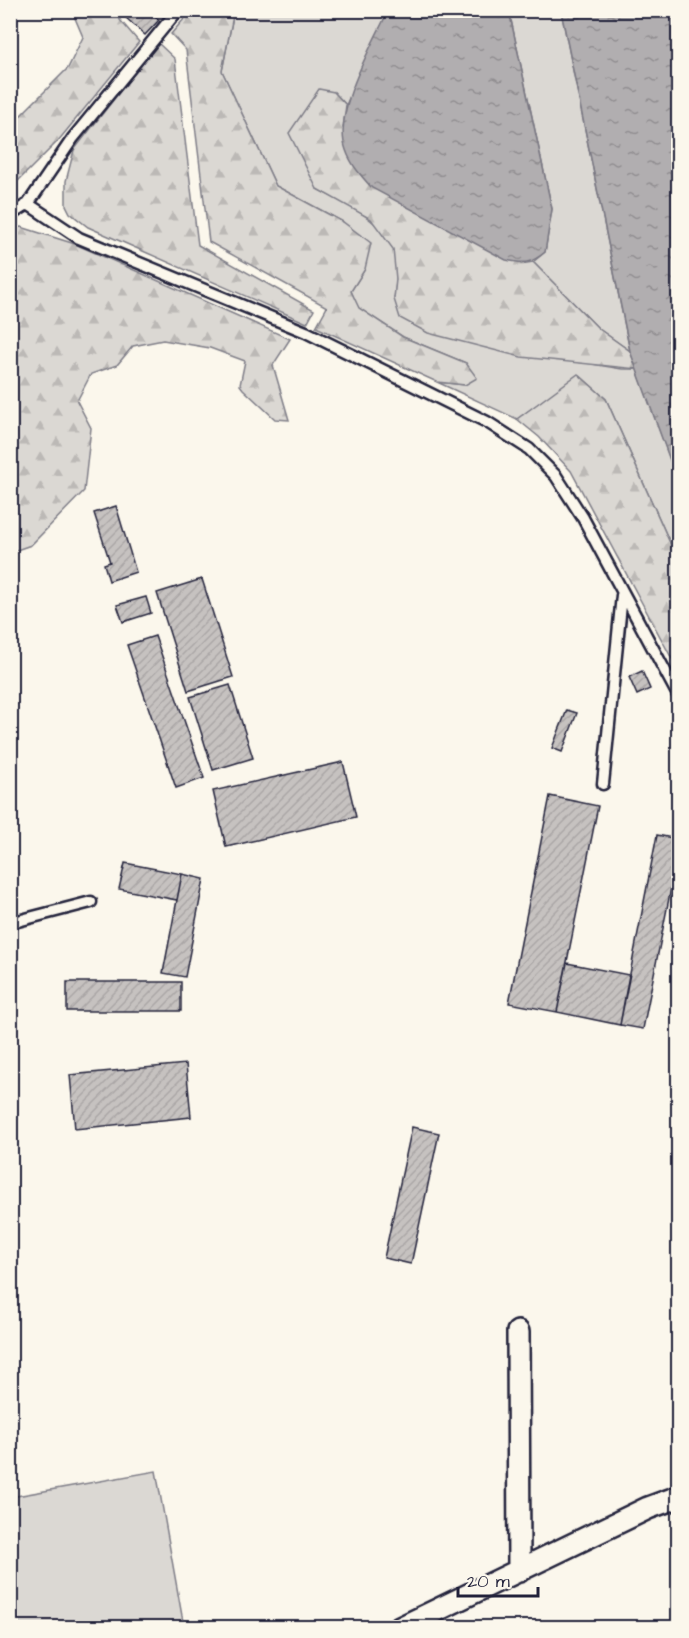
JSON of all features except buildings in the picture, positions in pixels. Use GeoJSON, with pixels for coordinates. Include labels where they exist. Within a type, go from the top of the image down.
{"type":"FeatureCollection","features":[{"type":"Feature","properties":{"kind":"street"},"geometry":{"type":"LineString","coordinates":[[518,1332],[519,1571]]}},
{"type":"Feature","properties":{"kind":"street"},"geometry":{"type":"LineString","coordinates":[[400,1628],[648,1508],[678,1497]]}},
{"type":"Feature","properties":{"kind":"lane"},"geometry":{"type":"LineString","coordinates":[[10,214],[28,204],[73,138],[178,10]]}},
{"type":"Feature","properties":{"kind":"lane"},"geometry":{"type":"LineString","coordinates":[[28,204],[79,238],[306,332],[487,422],[529,449],[556,476],[583,518],[678,695]]}},
{"type":"Feature","properties":{"kind":"lane"},"geometry":{"type":"LineString","coordinates":[[603,784],[622,594]]}},
{"type":"Feature","properties":{"kind":"lane"},"geometry":{"type":"LineString","coordinates":[[10,923],[91,902]]}},
{"type":"Feature","properties":{"kind":"green space"},"geometry":{"type":"Polygon","coordinates":[[[72,11],[118,11],[120,20],[139,42],[58,141],[11,188],[11,125],[68,68],[83,37],[72,11]]]}},
{"type":"Feature","properties":{"kind":"green space"},"geometry":{"type":"Polygon","coordinates":[[[191,11],[234,11],[222,71],[276,186],[343,222],[371,243],[365,269],[351,291],[359,308],[403,337],[466,363],[477,378],[465,385],[437,382],[316,327],[327,307],[209,242],[186,50],[171,34],[191,11]]]}},
{"type":"Feature","properties":{"kind":"green space"},"geometry":{"type":"Polygon","coordinates":[[[234,11],[388,11],[346,105],[334,92],[317,189],[360,212],[387,237],[396,260],[394,299],[574,361],[622,369],[637,369],[678,481],[678,561],[606,399],[579,375],[517,419],[437,382],[465,385],[466,363],[403,337],[358,308],[351,291],[365,269],[343,222],[276,186],[222,71],[234,11]]]}},
{"type":"Feature","properties":{"kind":"green space"},"geometry":{"type":"Polygon","coordinates":[[[509,11],[561,11],[630,351],[599,329],[533,262],[545,252],[552,209],[509,11]]]}},
{"type":"Feature","properties":{"kind":"green space"},"geometry":{"type":"Polygon","coordinates":[[[158,43],[175,59],[198,245],[314,310],[307,323],[88,227],[70,213],[66,205],[66,181],[74,150],[158,43]]]}},
{"type":"Feature","properties":{"kind":"green space"},"geometry":{"type":"Polygon","coordinates":[[[319,89],[334,92],[346,105],[343,128],[521,264],[533,262],[599,329],[630,351],[637,369],[521,357],[428,333],[400,318],[394,299],[396,279],[393,249],[371,219],[317,189],[289,133],[319,89]]]}},
{"type":"Feature","properties":{"kind":"green space"},"geometry":{"type":"Polygon","coordinates":[[[21,227],[75,244],[290,339],[273,365],[289,420],[275,419],[240,385],[245,361],[210,348],[163,340],[133,346],[117,365],[91,374],[77,401],[91,428],[84,491],[31,545],[11,552],[10,229],[21,227]]]}},
{"type":"Feature","properties":{"kind":"green space"},"geometry":{"type":"Polygon","coordinates":[[[578,374],[606,399],[678,561],[678,670],[571,471],[539,437],[517,419],[578,374]]]}},
{"type":"Feature","properties":{"kind":"green space"},"geometry":{"type":"Polygon","coordinates":[[[156,1471],[184,1627],[11,1627],[11,1497],[156,1471]]]}},
{"type":"Feature","properties":{"kind":"water"},"geometry":{"type":"Polygon","coordinates":[[[388,11],[509,11],[552,209],[545,252],[536,259],[523,262],[506,260],[372,188],[351,161],[343,135],[344,117],[356,79],[388,11]]]}},
{"type":"Feature","properties":{"kind":"water"},"geometry":{"type":"Polygon","coordinates":[[[561,11],[678,11],[678,482],[630,351],[561,11]]]}}]}
